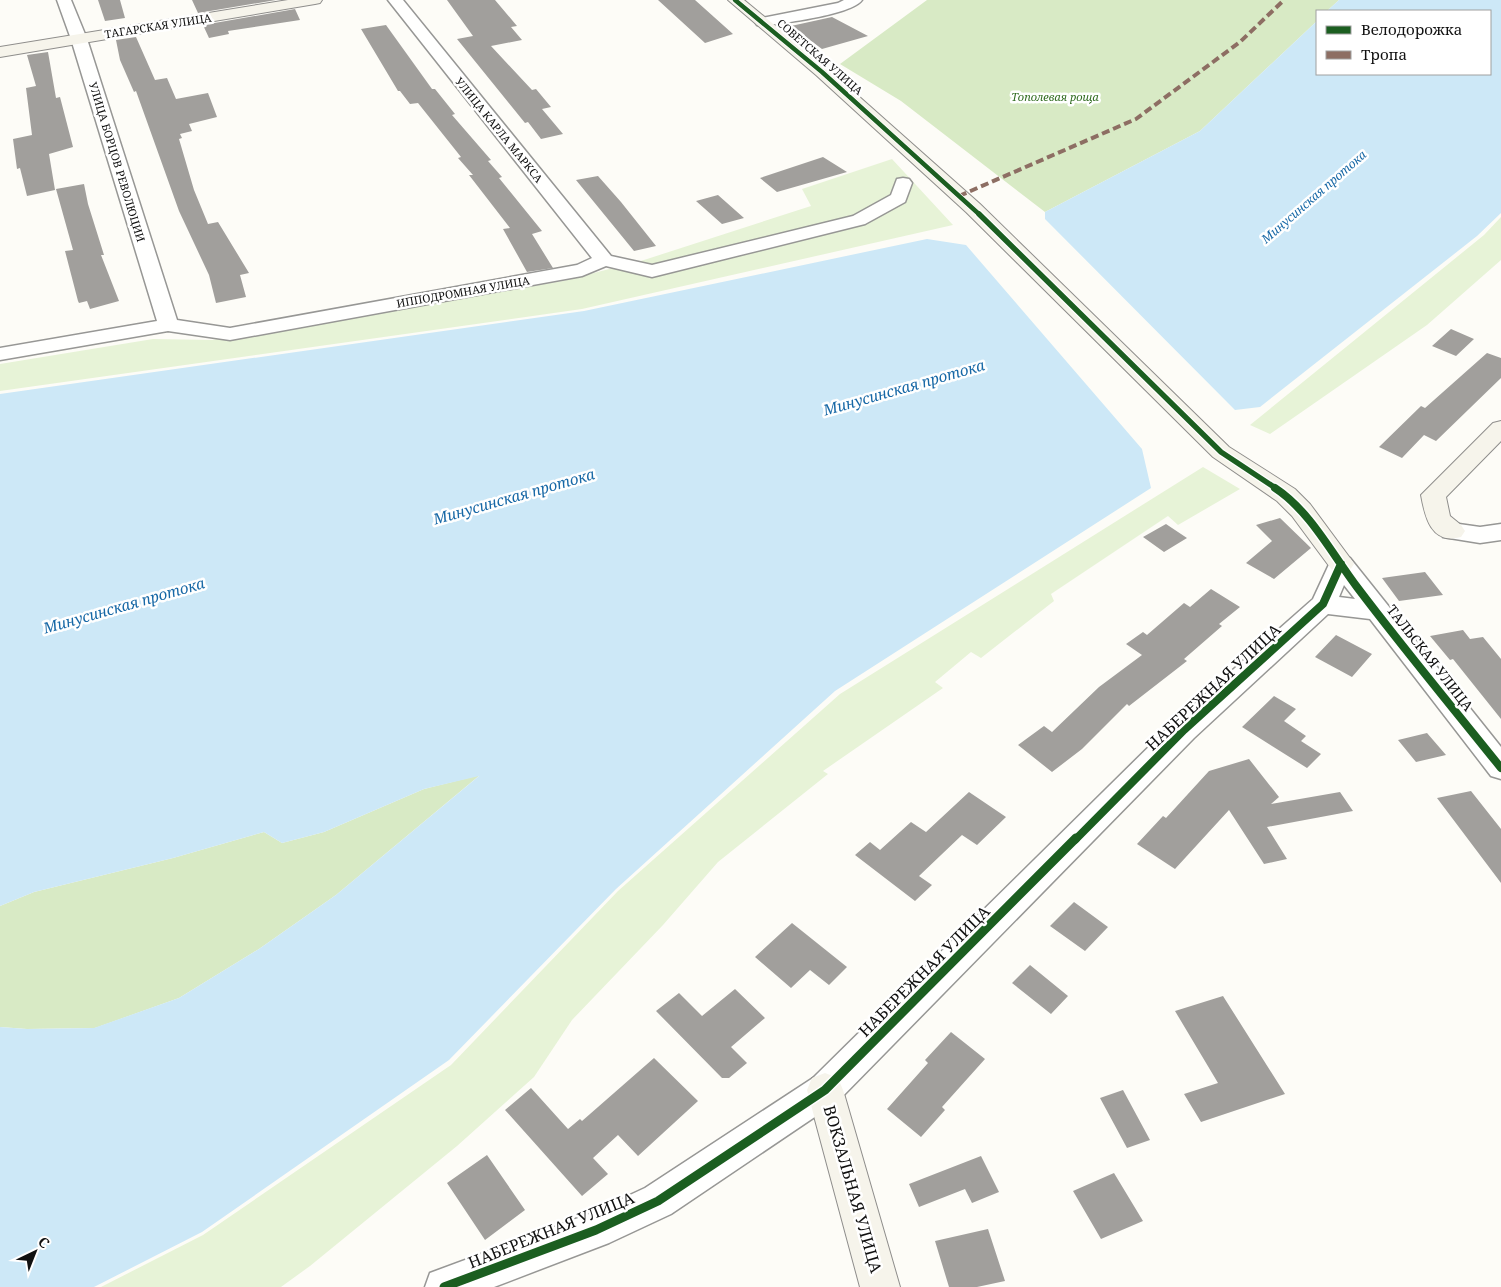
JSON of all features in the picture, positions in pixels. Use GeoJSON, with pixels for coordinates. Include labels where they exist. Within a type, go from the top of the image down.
{"type":"FeatureCollection","features":[{"type":"Feature","properties":{"kind":"street","name":"УЛИЦА БОРЦОВ РЕВОЛЮЦИИ"},"geometry":{"type":"LineString","coordinates":[[64,0],[79,39],[168,325]]}},
{"type":"Feature","properties":{"kind":"street","name":"ТАГАРСКАЯ УЛИЦА"},"geometry":{"type":"LineString","coordinates":[[0,52],[315,0]]}},
{"type":"Feature","properties":{"kind":"street","name":"УЛИЦА КАРЛА МАРКСА"},"geometry":{"type":"LineString","coordinates":[[395,0],[604,260]]}},
{"type":"Feature","properties":{"kind":"street","name":"СОВЕТСКАЯ УЛИЦА"},"geometry":{"type":"LineString","coordinates":[[735,0],[822,72],[973,208],[1221,452],[1286,495],[1302,510],[1341,564]]}},
{"type":"Feature","properties":{"kind":"street"},"geometry":{"type":"LineString","coordinates":[[762,22],[842,6],[855,0]]}},
{"type":"Feature","properties":{"kind":"street"},"geometry":{"type":"LineString","coordinates":[[604,260],[652,271],[753,248],[859,220],[899,198],[903,183]]}},
{"type":"Feature","properties":{"kind":"street","name":"ИППОДРОМНАЯ УЛИЦА"},"geometry":{"type":"LineString","coordinates":[[0,354],[168,325],[230,334],[582,270],[604,260]]}},
{"type":"Feature","properties":{"kind":"street"},"geometry":{"type":"LineString","coordinates":[[1501,428],[1433,495],[1438,520],[1452,531],[1480,535],[1501,532]]}},
{"type":"Feature","properties":{"kind":"street","name":"НАБЕРЕЖНАЯ УЛИЦА"},"geometry":{"type":"LineString","coordinates":[[444,1287],[596,1230],[658,1201],[825,1090],[1184,730],[1323,604],[1341,564]]}},
{"type":"Feature","properties":{"kind":"street","name":"ТАЛЬСКАЯ УЛИЦА"},"geometry":{"type":"LineString","coordinates":[[1341,564],[1501,768]]}},
{"type":"Feature","properties":{"kind":"street"},"geometry":{"type":"LineString","coordinates":[[1323,604],[1377,611]]}},
{"type":"Feature","properties":{"kind":"street","name":"ВОКЗАЛЬНАЯ УЛИЦА"},"geometry":{"type":"LineString","coordinates":[[825,1090],[880,1287]]}},
{"type":"Feature","properties":{"kind":"green space","name":"Тополевая роща"},"geometry":{"type":"Polygon","coordinates":[[[927,0],[1339,0],[1328,10],[1316,10],[1316,22],[1200,131],[1045,212],[901,101],[840,64],[927,0]]]}},
{"type":"Feature","properties":{"kind":"green space"},"geometry":{"type":"Polygon","coordinates":[[[892,159],[953,225],[582,309],[0,391],[0,364],[153,339],[212,340],[563,281],[644,260],[811,206],[802,189],[892,159]]]}},
{"type":"Feature","properties":{"kind":"green space"},"geometry":{"type":"Polygon","coordinates":[[[1501,217],[1501,260],[1427,325],[1270,434],[1250,425],[1484,235],[1501,217]]]}},
{"type":"Feature","properties":{"kind":"green space"},"geometry":{"type":"Polygon","coordinates":[[[1203,467],[1240,489],[1178,525],[1168,516],[1051,594],[1054,601],[981,658],[971,652],[935,682],[943,688],[823,771],[828,774],[718,862],[663,925],[572,1020],[534,1077],[457,1146],[310,1266],[281,1287],[101,1287],[203,1235],[451,1065],[618,891],[840,694],[1203,467]]]}},
{"type":"Feature","properties":{"kind":"green space"},"geometry":{"type":"Polygon","coordinates":[[[480,775],[336,895],[259,949],[179,998],[95,1028],[27,1029],[0,1027],[0,906],[34,892],[173,858],[264,832],[282,843],[324,832],[424,789],[480,775]]]}},
{"type":"Feature","properties":{"kind":"water","name":"Минусинская протока"},"geometry":{"type":"Polygon","coordinates":[[[1339,0],[1501,0],[1501,213],[1477,236],[1260,407],[1235,410],[1045,219],[1045,212],[1200,131],[1316,22],[1316,75],[1491,75],[1491,10],[1328,10],[1339,0]]]}},
{"type":"Feature","properties":{"kind":"water","name":"Минусинская протока"},"geometry":{"type":"Polygon","coordinates":[[[927,239],[966,245],[1142,449],[1151,488],[835,691],[616,889],[449,1060],[202,1232],[94,1287],[0,1287],[0,1027],[27,1029],[94,1028],[179,998],[259,949],[336,895],[479,776],[424,789],[324,832],[282,843],[264,832],[173,858],[34,892],[0,906],[0,394],[584,311],[927,239]]]}},
{"type":"Feature","properties":{"kind":"building"},"geometry":{"type":"Polygon","coordinates":[[[98,0],[120,0],[125,18],[105,21],[98,0]]]}},
{"type":"Feature","properties":{"kind":"building"},"geometry":{"type":"Polygon","coordinates":[[[192,0],[276,0],[198,13],[192,0]]]}},
{"type":"Feature","properties":{"kind":"building"},"geometry":{"type":"Polygon","coordinates":[[[447,0],[495,0],[517,26],[511,27],[522,40],[491,46],[532,90],[536,89],[551,107],[542,109],[563,134],[541,139],[528,122],[525,123],[457,39],[473,36],[447,0]]]}},
{"type":"Feature","properties":{"kind":"building"},"geometry":{"type":"Polygon","coordinates":[[[658,0],[695,0],[733,34],[705,43],[658,0]]]}},
{"type":"Feature","properties":{"kind":"building"},"geometry":{"type":"Polygon","coordinates":[[[295,9],[300,20],[228,31],[229,34],[209,38],[203,25],[295,9]]]}},
{"type":"Feature","properties":{"kind":"building"},"geometry":{"type":"Polygon","coordinates":[[[832,17],[868,36],[822,49],[791,26],[832,17]]]}},
{"type":"Feature","properties":{"kind":"building"},"geometry":{"type":"Polygon","coordinates":[[[386,25],[432,89],[435,89],[455,114],[452,115],[491,160],[488,161],[502,177],[499,178],[542,231],[532,234],[553,268],[527,272],[503,229],[510,228],[469,175],[473,175],[458,158],[461,157],[418,103],[410,104],[398,91],[361,29],[386,25]]]}},
{"type":"Feature","properties":{"kind":"building"},"geometry":{"type":"Polygon","coordinates":[[[136,37],[155,80],[167,78],[176,99],[208,93],[217,117],[189,124],[192,131],[180,134],[182,138],[179,139],[194,190],[208,224],[218,222],[249,273],[240,275],[246,297],[216,303],[209,275],[179,211],[136,91],[134,92],[120,60],[116,40],[136,37]]]}},
{"type":"Feature","properties":{"kind":"building"},"geometry":{"type":"Polygon","coordinates":[[[48,52],[56,98],[60,97],[73,147],[49,154],[55,190],[27,196],[20,168],[17,169],[13,139],[32,135],[26,88],[36,86],[27,55],[48,52]]]}},
{"type":"Feature","properties":{"kind":"building"},"geometry":{"type":"Polygon","coordinates":[[[823,157],[847,172],[777,192],[760,178],[823,157]]]}},
{"type":"Feature","properties":{"kind":"building"},"geometry":{"type":"Polygon","coordinates":[[[598,176],[656,246],[634,251],[576,180],[598,176]]]}},
{"type":"Feature","properties":{"kind":"building"},"geometry":{"type":"Polygon","coordinates":[[[84,184],[88,204],[104,255],[101,255],[119,301],[90,309],[87,301],[79,303],[78,301],[65,251],[73,250],[56,189],[84,184]]]}},
{"type":"Feature","properties":{"kind":"building"},"geometry":{"type":"Polygon","coordinates":[[[718,195],[744,218],[722,224],[696,201],[718,195]]]}},
{"type":"Feature","properties":{"kind":"building"},"geometry":{"type":"Polygon","coordinates":[[[1451,329],[1474,339],[1456,356],[1432,346],[1451,329]]]}},
{"type":"Feature","properties":{"kind":"building"},"geometry":{"type":"Polygon","coordinates":[[[1487,353],[1501,358],[1501,378],[1436,441],[1424,435],[1402,458],[1379,447],[1421,406],[1425,408],[1487,353]]]}},
{"type":"Feature","properties":{"kind":"building"},"geometry":{"type":"Polygon","coordinates":[[[1280,518],[1311,548],[1274,579],[1246,563],[1272,541],[1256,525],[1280,518]]]}},
{"type":"Feature","properties":{"kind":"building"},"geometry":{"type":"Polygon","coordinates":[[[1166,524],[1187,538],[1164,552],[1143,537],[1166,524]]]}},
{"type":"Feature","properties":{"kind":"building"},"geometry":{"type":"Polygon","coordinates":[[[1425,572],[1443,595],[1399,601],[1382,578],[1425,572]]]}},
{"type":"Feature","properties":{"kind":"building"},"geometry":{"type":"Polygon","coordinates":[[[1211,589],[1240,607],[1219,624],[1222,626],[1184,659],[1187,661],[1129,706],[1127,704],[1082,749],[1052,772],[1018,745],[1044,726],[1052,732],[1099,687],[1142,655],[1126,644],[1143,632],[1147,635],[1184,603],[1190,607],[1211,589]]]}},
{"type":"Feature","properties":{"kind":"building"},"geometry":{"type":"Polygon","coordinates":[[[1463,630],[1470,639],[1483,637],[1501,659],[1501,719],[1453,659],[1450,660],[1430,636],[1463,630]]]}},
{"type":"Feature","properties":{"kind":"building"},"geometry":{"type":"Polygon","coordinates":[[[1336,635],[1372,654],[1352,677],[1315,657],[1336,635]]]}},
{"type":"Feature","properties":{"kind":"building"},"geometry":{"type":"Polygon","coordinates":[[[1274,696],[1296,709],[1284,721],[1306,736],[1301,741],[1321,754],[1307,768],[1242,727],[1274,696]]]}},
{"type":"Feature","properties":{"kind":"building"},"geometry":{"type":"Polygon","coordinates":[[[1427,733],[1446,755],[1416,762],[1398,740],[1427,733]]]}},
{"type":"Feature","properties":{"kind":"building"},"geometry":{"type":"Polygon","coordinates":[[[1249,759],[1279,797],[1271,804],[1340,792],[1353,811],[1267,827],[1287,859],[1264,864],[1229,810],[1175,869],[1137,844],[1163,816],[1166,818],[1209,771],[1249,759]]]}},
{"type":"Feature","properties":{"kind":"building"},"geometry":{"type":"Polygon","coordinates":[[[1471,791],[1501,829],[1501,883],[1437,798],[1471,791]]]}},
{"type":"Feature","properties":{"kind":"building"},"geometry":{"type":"Polygon","coordinates":[[[969,792],[1006,817],[977,845],[962,835],[919,876],[932,885],[915,901],[855,855],[870,842],[880,850],[911,822],[926,832],[969,792]]]}},
{"type":"Feature","properties":{"kind":"building"},"geometry":{"type":"Polygon","coordinates":[[[1074,902],[1108,927],[1085,951],[1050,926],[1074,902]]]}},
{"type":"Feature","properties":{"kind":"building"},"geometry":{"type":"Polygon","coordinates":[[[792,923],[847,967],[829,985],[810,970],[791,988],[755,957],[792,923]]]}},
{"type":"Feature","properties":{"kind":"building"},"geometry":{"type":"Polygon","coordinates":[[[1030,965],[1068,996],[1051,1014],[1012,983],[1030,965]]]}},
{"type":"Feature","properties":{"kind":"building"},"geometry":{"type":"Polygon","coordinates":[[[735,989],[765,1018],[731,1047],[747,1063],[729,1078],[722,1078],[656,1011],[679,993],[702,1016],[735,989]]]}},
{"type":"Feature","properties":{"kind":"building"},"geometry":{"type":"Polygon","coordinates":[[[1223,996],[1285,1094],[1201,1122],[1184,1094],[1218,1083],[1175,1011],[1223,996]]]}},
{"type":"Feature","properties":{"kind":"building"},"geometry":{"type":"Polygon","coordinates":[[[951,1032],[985,1059],[942,1107],[945,1110],[921,1137],[887,1109],[928,1063],[925,1060],[951,1032]]]}},
{"type":"Feature","properties":{"kind":"building"},"geometry":{"type":"Polygon","coordinates":[[[654,1058],[698,1101],[638,1156],[618,1135],[593,1158],[608,1174],[582,1196],[505,1110],[531,1088],[568,1129],[580,1119],[582,1121],[654,1058]]]}},
{"type":"Feature","properties":{"kind":"building"},"geometry":{"type":"Polygon","coordinates":[[[1123,1090],[1150,1140],[1127,1148],[1100,1098],[1123,1090]]]}},
{"type":"Feature","properties":{"kind":"building"},"geometry":{"type":"Polygon","coordinates":[[[487,1155],[525,1210],[485,1240],[447,1183],[487,1155]]]}},
{"type":"Feature","properties":{"kind":"building"},"geometry":{"type":"Polygon","coordinates":[[[981,1156],[999,1192],[972,1203],[965,1189],[919,1207],[909,1184],[981,1156]]]}},
{"type":"Feature","properties":{"kind":"building"},"geometry":{"type":"Polygon","coordinates":[[[1114,1173],[1143,1221],[1101,1239],[1073,1191],[1114,1173]]]}},
{"type":"Feature","properties":{"kind":"building"},"geometry":{"type":"Polygon","coordinates":[[[988,1229],[1005,1281],[977,1287],[949,1287],[935,1241],[988,1229]]]}},
{"type":"Feature","properties":{"kind":"marked path"},"geometry":{"type":"LineString","coordinates":[[959,196],[1136,119],[1240,42],[1284,0]]}},
{"type":"Feature","properties":{"kind":"cycle path"},"geometry":{"type":"LineString","coordinates":[[735,0],[822,72],[973,208],[1221,452],[1286,495],[1301,510],[1357,587],[1501,768]]}},
{"type":"Feature","properties":{"kind":"cycle path"},"geometry":{"type":"LineString","coordinates":[[444,1287],[596,1230],[658,1201],[825,1090],[1184,730],[1323,604],[1341,564]]}}]}
